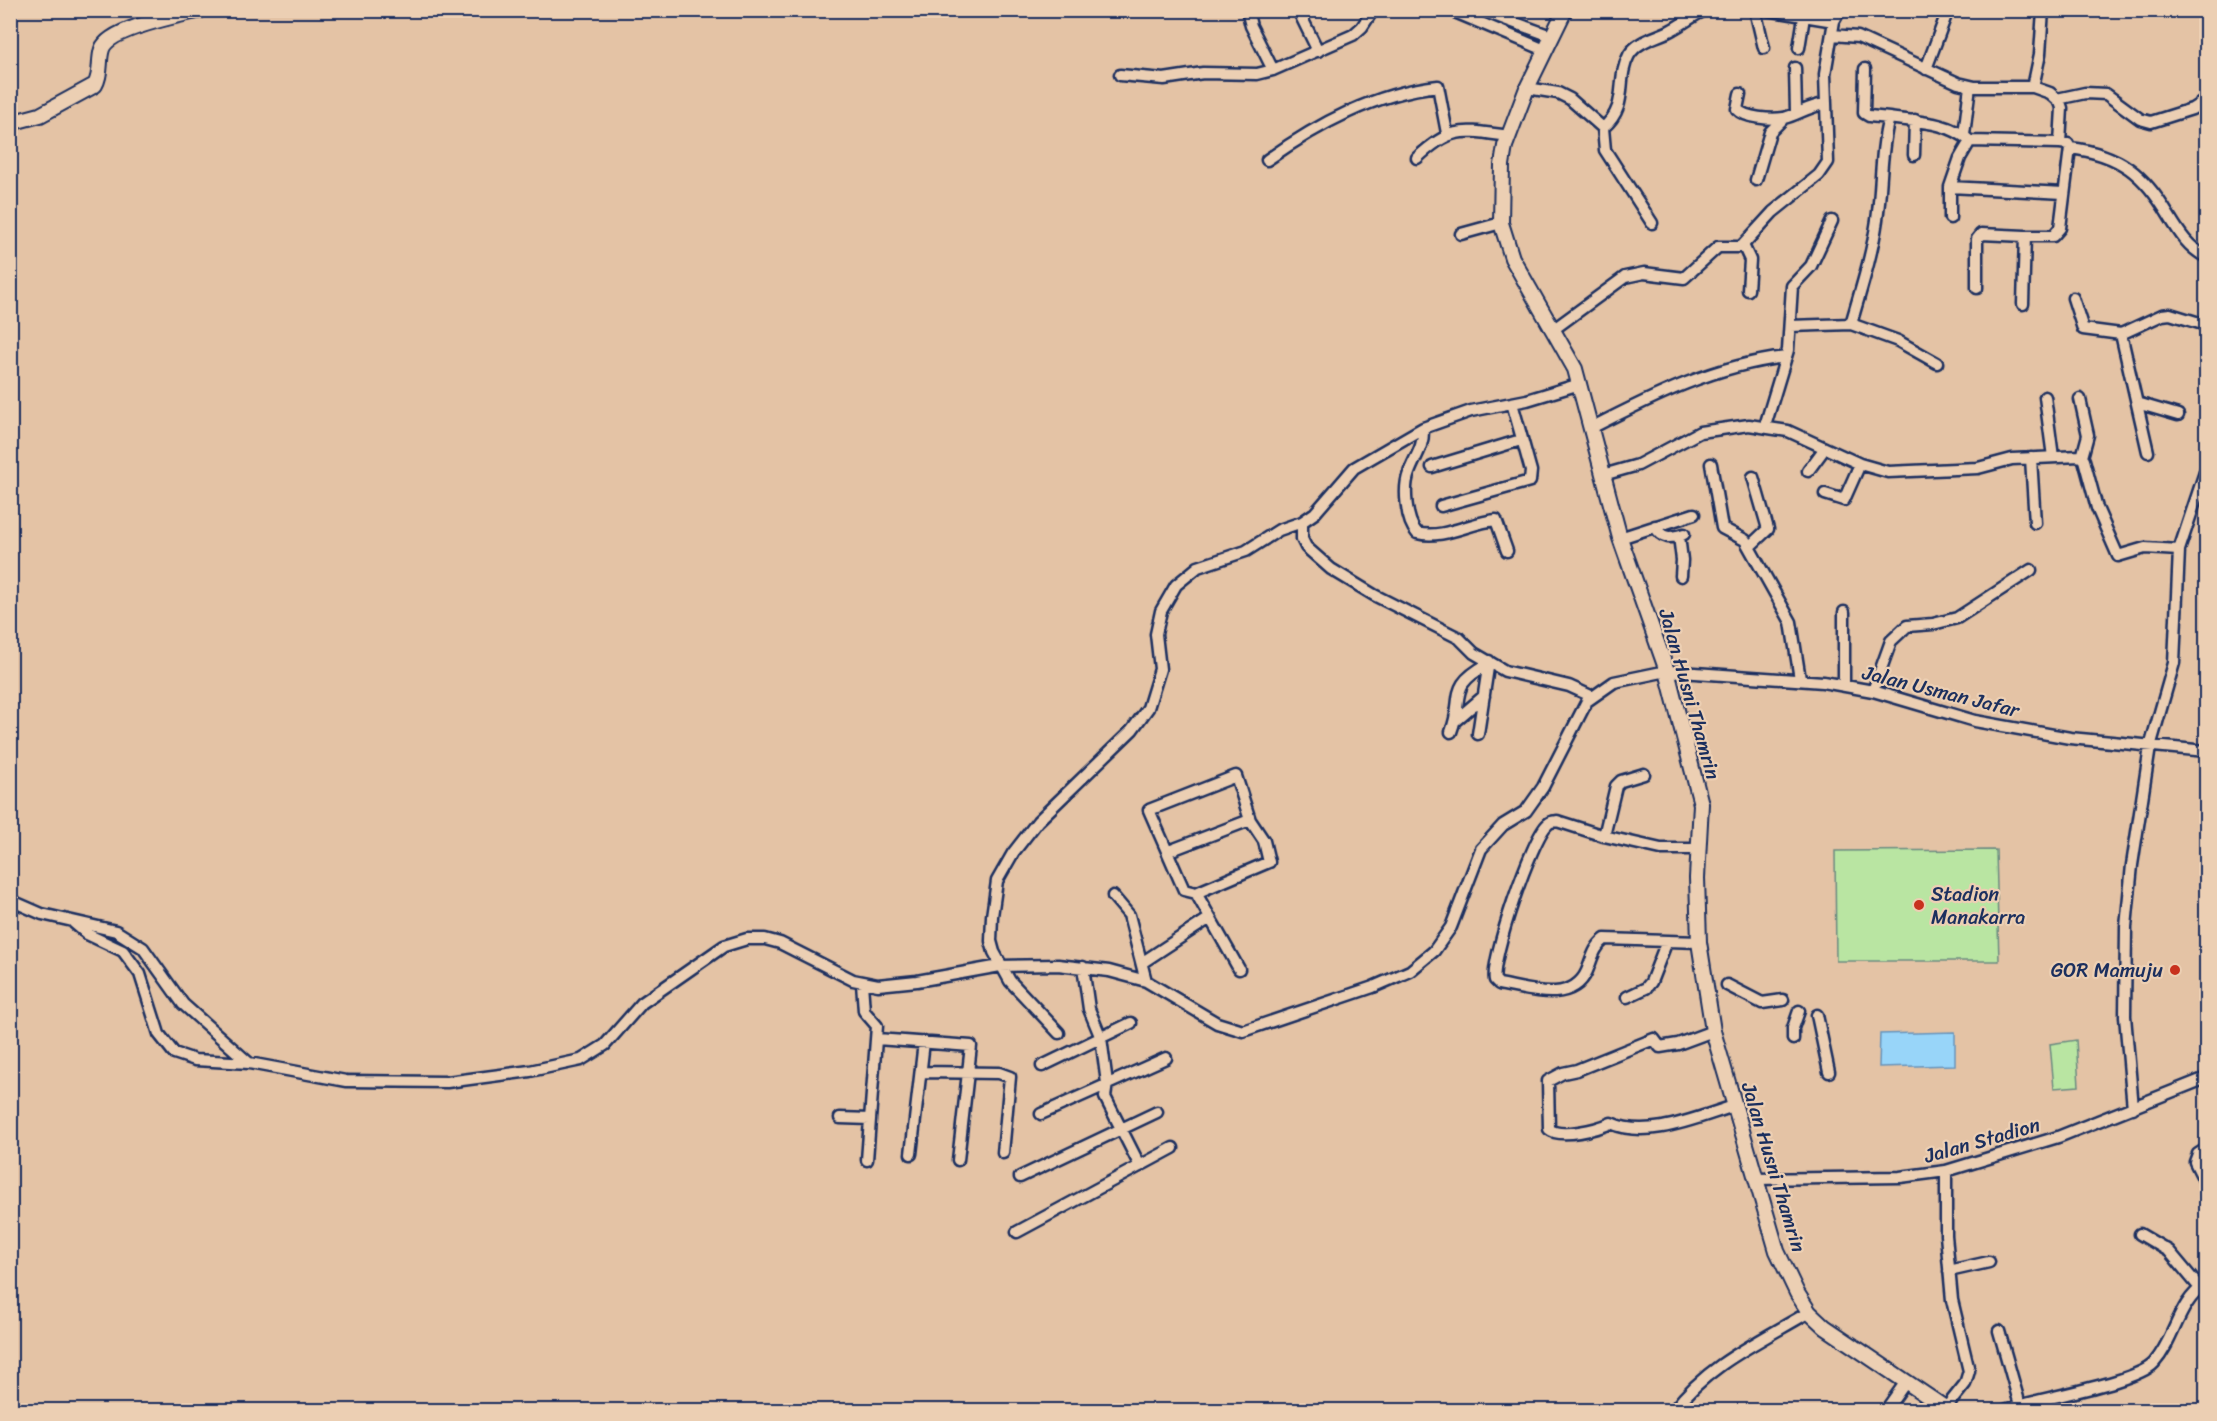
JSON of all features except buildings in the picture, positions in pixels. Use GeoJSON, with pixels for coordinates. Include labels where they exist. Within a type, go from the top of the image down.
{"type":"FeatureCollection","features":[{"type":"Feature","properties":{"kind":"street"},"geometry":{"type":"LineString","coordinates":[[10,123],[49,111],[95,85],[99,78],[102,49],[112,37],[155,21],[201,10]]}},
{"type":"Feature","properties":{"kind":"street"},"geometry":{"type":"LineString","coordinates":[[1247,10],[1251,26],[1273,70]]}},
{"type":"Feature","properties":{"kind":"street"},"geometry":{"type":"LineString","coordinates":[[1298,10],[1318,51]]}},
{"type":"Feature","properties":{"kind":"street"},"geometry":{"type":"LineString","coordinates":[[1120,75],[1164,79],[1203,72],[1257,74],[1273,70],[1353,35],[1362,27],[1373,10]]}},
{"type":"Feature","properties":{"kind":"street"},"geometry":{"type":"LineString","coordinates":[[1450,10],[1545,50]]}},
{"type":"Feature","properties":{"kind":"street"},"geometry":{"type":"LineString","coordinates":[[1480,10],[1551,36]]}},
{"type":"Feature","properties":{"kind":"street","name":"Jalan Husni Thamrin"},"geometry":{"type":"LineString","coordinates":[[1565,10],[1527,88],[1509,136],[1502,165],[1501,223],[1512,258],[1569,355],[1580,384],[1620,538],[1667,671],[1701,804],[1698,849],[1699,942],[1713,1031],[1777,1251],[1788,1277],[1809,1312],[1824,1327],[1946,1410]]}},
{"type":"Feature","properties":{"kind":"street"},"geometry":{"type":"LineString","coordinates":[[1602,128],[1613,118],[1619,106],[1626,64],[1633,50],[1646,40],[1671,31],[1705,10]]}},
{"type":"Feature","properties":{"kind":"street"},"geometry":{"type":"LineString","coordinates":[[1755,10],[1764,48]]}},
{"type":"Feature","properties":{"kind":"street"},"geometry":{"type":"LineString","coordinates":[[1554,329],[1625,277],[1644,273],[1684,278],[1718,247],[1743,245],[1773,212],[1824,169],[1828,162],[1825,74],[1837,16],[1804,17],[1767,10]]}},
{"type":"Feature","properties":{"kind":"street"},"geometry":{"type":"LineString","coordinates":[[1926,69],[1948,10]]}},
{"type":"Feature","properties":{"kind":"street"},"geometry":{"type":"LineString","coordinates":[[2033,87],[2040,54],[2043,10]]}},
{"type":"Feature","properties":{"kind":"street"},"geometry":{"type":"LineString","coordinates":[[1799,48],[1804,17]]}},
{"type":"Feature","properties":{"kind":"street"},"geometry":{"type":"LineString","coordinates":[[1833,35],[1858,37],[1926,69],[1970,86],[2040,88],[2057,99],[2062,108],[2060,143]]}},
{"type":"Feature","properties":{"kind":"street"},"geometry":{"type":"LineString","coordinates":[[1795,68],[1796,112]]}},
{"type":"Feature","properties":{"kind":"street"},"geometry":{"type":"LineString","coordinates":[[1865,69],[1864,113],[1869,116],[1915,120],[1943,126],[1967,138],[2060,143],[2068,144],[2070,148],[2105,155],[2138,175],[2152,191],[2182,239],[2206,257]]}},
{"type":"Feature","properties":{"kind":"street"},"geometry":{"type":"LineString","coordinates":[[1267,160],[1303,134],[1346,114],[1416,88],[1438,86],[1448,134]]}},
{"type":"Feature","properties":{"kind":"street"},"geometry":{"type":"LineString","coordinates":[[1950,218],[1950,187],[1967,138],[1970,86]]}},
{"type":"Feature","properties":{"kind":"street"},"geometry":{"type":"LineString","coordinates":[[1527,88],[1558,93],[1570,99],[1602,128],[1605,150],[1652,223]]}},
{"type":"Feature","properties":{"kind":"street"},"geometry":{"type":"LineString","coordinates":[[2057,99],[2085,93],[2106,94],[2140,118],[2151,122],[2192,109],[2206,100]]}},
{"type":"Feature","properties":{"kind":"street"},"geometry":{"type":"LineString","coordinates":[[1740,94],[1737,110],[1741,114],[1784,118]]}},
{"type":"Feature","properties":{"kind":"street"},"geometry":{"type":"LineString","coordinates":[[1756,180],[1770,132],[1784,118],[1796,112],[1825,104]]}},
{"type":"Feature","properties":{"kind":"street"},"geometry":{"type":"LineString","coordinates":[[1851,324],[1867,269],[1877,222],[1884,133],[1889,117]]}},
{"type":"Feature","properties":{"kind":"street"},"geometry":{"type":"LineString","coordinates":[[1914,155],[1915,120]]}},
{"type":"Feature","properties":{"kind":"street"},"geometry":{"type":"LineString","coordinates":[[1417,158],[1437,139],[1448,134],[1480,132],[1509,136]]}},
{"type":"Feature","properties":{"kind":"street"},"geometry":{"type":"LineString","coordinates":[[1977,288],[1977,239],[1981,234],[2048,237],[2057,234],[2070,148]]}},
{"type":"Feature","properties":{"kind":"street"},"geometry":{"type":"LineString","coordinates":[[1950,187],[2064,193]]}},
{"type":"Feature","properties":{"kind":"street"},"geometry":{"type":"LineString","coordinates":[[1765,426],[1786,357],[1792,286],[1811,266],[1832,221]]}},
{"type":"Feature","properties":{"kind":"street"},"geometry":{"type":"LineString","coordinates":[[1461,234],[1501,223]]}},
{"type":"Feature","properties":{"kind":"street"},"geometry":{"type":"LineString","coordinates":[[2023,304],[2025,236]]}},
{"type":"Feature","properties":{"kind":"street"},"geometry":{"type":"LineString","coordinates":[[1743,245],[1750,260],[1748,290]]}},
{"type":"Feature","properties":{"kind":"street"},"geometry":{"type":"LineString","coordinates":[[2073,298],[2083,329],[2121,334],[2162,315],[2170,314],[2206,325]]}},
{"type":"Feature","properties":{"kind":"street"},"geometry":{"type":"LineString","coordinates":[[1790,326],[1851,324],[1898,341],[1937,363]]}},
{"type":"Feature","properties":{"kind":"street"},"geometry":{"type":"LineString","coordinates":[[2121,334],[2148,452]]}},
{"type":"Feature","properties":{"kind":"street"},"geometry":{"type":"LineString","coordinates":[[1591,428],[1706,374],[1756,360],[1786,357]]}},
{"type":"Feature","properties":{"kind":"street"},"geometry":{"type":"LineString","coordinates":[[1059,1033],[1023,997],[1000,966],[991,941],[997,881],[1003,869],[1038,821],[1132,730],[1148,708],[1160,669],[1156,634],[1161,611],[1170,593],[1182,579],[1198,567],[1246,551],[1279,530],[1302,522],[1315,513],[1354,468],[1423,428],[1445,418],[1512,403],[1580,384]]}},
{"type":"Feature","properties":{"kind":"street"},"geometry":{"type":"LineString","coordinates":[[2045,397],[2053,457]]}},
{"type":"Feature","properties":{"kind":"street"},"geometry":{"type":"LineString","coordinates":[[2080,399],[2088,439],[2082,457],[2097,508],[2118,556],[2145,548],[2179,550]]}},
{"type":"Feature","properties":{"kind":"street"},"geometry":{"type":"LineString","coordinates":[[1441,506],[1530,481],[1531,471],[1512,403]]}},
{"type":"Feature","properties":{"kind":"street"},"geometry":{"type":"LineString","coordinates":[[2137,403],[2178,415]]}},
{"type":"Feature","properties":{"kind":"street"},"geometry":{"type":"LineString","coordinates":[[1603,476],[1638,465],[1700,432],[1749,425],[1788,431],[1860,464],[1896,472],[1978,468],[2004,461],[2031,458],[2082,457]]}},
{"type":"Feature","properties":{"kind":"street"},"geometry":{"type":"LineString","coordinates":[[1423,428],[1424,442],[1407,477],[1408,510],[1413,529],[1417,533],[1426,534],[1461,530],[1496,520],[1507,551]]}},
{"type":"Feature","properties":{"kind":"street"},"geometry":{"type":"LineString","coordinates":[[1432,467],[1521,440]]}},
{"type":"Feature","properties":{"kind":"street"},"geometry":{"type":"LineString","coordinates":[[1808,471],[1825,448]]}},
{"type":"Feature","properties":{"kind":"street"},"geometry":{"type":"LineString","coordinates":[[2031,458],[2035,523]]}},
{"type":"Feature","properties":{"kind":"street"},"geometry":{"type":"LineString","coordinates":[[1711,464],[1722,528],[1741,537],[1749,547],[1791,622],[1800,680]]}},
{"type":"Feature","properties":{"kind":"street"},"geometry":{"type":"LineString","coordinates":[[1825,494],[1844,500],[1860,464]]}},
{"type":"Feature","properties":{"kind":"street"},"geometry":{"type":"LineString","coordinates":[[2133,1108],[2125,1016],[2126,927],[2150,747],[2174,663],[2179,550],[2206,469]]}},
{"type":"Feature","properties":{"kind":"street"},"geometry":{"type":"LineString","coordinates":[[1749,547],[1768,529],[1753,477]]}},
{"type":"Feature","properties":{"kind":"street"},"geometry":{"type":"LineString","coordinates":[[1620,538],[1694,514]]}},
{"type":"Feature","properties":{"kind":"street"},"geometry":{"type":"LineString","coordinates":[[74,923],[87,934],[123,951],[140,974],[159,1034],[174,1053],[195,1060],[249,1063],[346,1081],[447,1082],[564,1064],[594,1054],[642,1003],[724,946],[747,939],[765,939],[780,943],[862,983],[893,985],[1000,966],[1083,967],[1109,971],[1146,981],[1209,1019],[1233,1030],[1243,1031],[1373,987],[1410,971],[1434,951],[1446,935],[1481,849],[1503,825],[1526,811],[1543,787],[1565,740],[1591,696],[1569,686],[1505,671],[1474,653],[1459,638],[1374,595],[1314,557],[1302,539],[1302,522]]}},
{"type":"Feature","properties":{"kind":"street"},"geometry":{"type":"LineString","coordinates":[[1655,526],[1662,536],[1668,538],[1682,535],[1681,576]]}},
{"type":"Feature","properties":{"kind":"street"},"geometry":{"type":"LineString","coordinates":[[1873,691],[1891,641],[1907,626],[1934,624],[1957,618],[2031,570]]}},
{"type":"Feature","properties":{"kind":"street"},"geometry":{"type":"LineString","coordinates":[[1844,612],[1844,685]]}},
{"type":"Feature","properties":{"kind":"street"},"geometry":{"type":"LineString","coordinates":[[1478,734],[1489,662]]}},
{"type":"Feature","properties":{"kind":"street"},"geometry":{"type":"LineString","coordinates":[[1484,696],[1453,726],[1458,714],[1455,700],[1462,683],[1489,662]]}},
{"type":"Feature","properties":{"kind":"street","name":"Jalan Usman Jafar"},"geometry":{"type":"LineString","coordinates":[[1591,696],[1614,682],[1667,671],[1800,680],[1873,691],[1975,721],[2070,738],[2206,751]]}},
{"type":"Feature","properties":{"kind":"street"},"geometry":{"type":"LineString","coordinates":[[1604,836],[1616,786],[1621,781],[1644,774]]}},
{"type":"Feature","properties":{"kind":"street"},"geometry":{"type":"LineString","coordinates":[[1236,776],[1250,820],[1264,841],[1269,862],[1196,892],[1184,890],[1149,810],[1236,776]]}},
{"type":"Feature","properties":{"kind":"street"},"geometry":{"type":"LineString","coordinates":[[1168,851],[1250,820]]}},
{"type":"Feature","properties":{"kind":"street"},"geometry":{"type":"LineString","coordinates":[[1698,849],[1660,849],[1604,836],[1557,821],[1545,827],[1517,889],[1498,954],[1496,980],[1499,984],[1557,993],[1572,990],[1580,983],[1595,950],[1605,939],[1699,942]]}},
{"type":"Feature","properties":{"kind":"street"},"geometry":{"type":"LineString","coordinates":[[1196,892],[1239,969]]}},
{"type":"Feature","properties":{"kind":"street"},"geometry":{"type":"LineString","coordinates":[[1113,896],[1129,915],[1143,962],[1146,981]]}},
{"type":"Feature","properties":{"kind":"street"},"geometry":{"type":"LineString","coordinates":[[10,900],[42,914],[116,931],[143,948],[183,1004],[249,1063]]}},
{"type":"Feature","properties":{"kind":"street"},"geometry":{"type":"LineString","coordinates":[[1143,962],[1210,918]]}},
{"type":"Feature","properties":{"kind":"street"},"geometry":{"type":"LineString","coordinates":[[1627,997],[1646,988],[1658,968],[1667,941]]}},
{"type":"Feature","properties":{"kind":"street"},"geometry":{"type":"LineString","coordinates":[[1083,967],[1089,1009],[1101,1038],[1107,1083],[1105,1096],[1140,1166]]}},
{"type":"Feature","properties":{"kind":"street"},"geometry":{"type":"LineString","coordinates":[[862,983],[864,1011],[877,1026],[867,1160]]}},
{"type":"Feature","properties":{"kind":"street"},"geometry":{"type":"LineString","coordinates":[[1727,985],[1762,1003],[1783,1000]]}},
{"type":"Feature","properties":{"kind":"street"},"geometry":{"type":"LineString","coordinates":[[1793,1039],[1793,1028],[1799,1011]]}},
{"type":"Feature","properties":{"kind":"street"},"geometry":{"type":"LineString","coordinates":[[1817,1015],[1829,1072]]}},
{"type":"Feature","properties":{"kind":"street"},"geometry":{"type":"LineString","coordinates":[[1042,1066],[1131,1023]]}},
{"type":"Feature","properties":{"kind":"street"},"geometry":{"type":"LineString","coordinates":[[1713,1031],[1677,1044],[1660,1047],[1654,1039],[1577,1070],[1563,1073],[1548,1081],[1549,1129],[1560,1134],[1596,1130],[1611,1123],[1630,1130],[1652,1127],[1734,1106]]}},
{"type":"Feature","properties":{"kind":"street"},"geometry":{"type":"LineString","coordinates":[[877,1038],[971,1046],[958,1160]]}},
{"type":"Feature","properties":{"kind":"street"},"geometry":{"type":"LineString","coordinates":[[911,1154],[924,1042]]}},
{"type":"Feature","properties":{"kind":"street"},"geometry":{"type":"LineString","coordinates":[[1041,1114],[1166,1058]]}},
{"type":"Feature","properties":{"kind":"street"},"geometry":{"type":"LineString","coordinates":[[921,1072],[1005,1073],[1010,1077],[1003,1153]]}},
{"type":"Feature","properties":{"kind":"street","name":"Jalan Stadion"},"geometry":{"type":"LineString","coordinates":[[1756,1179],[1900,1177],[1946,1171],[2058,1137],[2206,1078]]}},
{"type":"Feature","properties":{"kind":"street"},"geometry":{"type":"LineString","coordinates":[[1020,1177],[1157,1112]]}},
{"type":"Feature","properties":{"kind":"street"},"geometry":{"type":"LineString","coordinates":[[840,1118],[870,1119]]}},
{"type":"Feature","properties":{"kind":"street"},"geometry":{"type":"LineString","coordinates":[[1017,1232],[1173,1148]]}},
{"type":"Feature","properties":{"kind":"street"},"geometry":{"type":"LineString","coordinates":[[2206,1149],[2198,1154],[2195,1162],[2206,1184]]}},
{"type":"Feature","properties":{"kind":"street"},"geometry":{"type":"LineString","coordinates":[[1946,1171],[1946,1227],[1952,1300],[1969,1371],[1965,1384],[1946,1410]]}},
{"type":"Feature","properties":{"kind":"street"},"geometry":{"type":"LineString","coordinates":[[2005,1410],[2131,1377],[2153,1365],[2168,1344],[2185,1305],[2193,1293],[2203,1286],[2169,1251],[2140,1234]]}},
{"type":"Feature","properties":{"kind":"street"},"geometry":{"type":"LineString","coordinates":[[1949,1271],[1989,1262]]}},
{"type":"Feature","properties":{"kind":"street"},"geometry":{"type":"LineString","coordinates":[[1674,1410],[1697,1382],[1716,1368],[1809,1312]]}},
{"type":"Feature","properties":{"kind":"street"},"geometry":{"type":"LineString","coordinates":[[1998,1330],[2020,1405]]}},
{"type":"Feature","properties":{"kind":"street"},"geometry":{"type":"LineString","coordinates":[[1886,1410],[1905,1383]]}},
{"type":"Feature","properties":{"kind":"green space"},"geometry":{"type":"Polygon","coordinates":[[[1996,850],[1999,961],[1836,961],[1835,851],[1996,850]]]}},
{"type":"Feature","properties":{"kind":"green space"},"geometry":{"type":"Polygon","coordinates":[[[2076,1040],[2079,1086],[2054,1088],[2050,1044],[2076,1040]]]}},
{"type":"Feature","properties":{"kind":"water"},"geometry":{"type":"Polygon","coordinates":[[[1955,1032],[1955,1065],[1879,1067],[1880,1034],[1955,1032]]]}},
{"type":"Feature","properties":{"kind":"place","name":"Stadion Manakarra"},"geometry":{"type":"Point","coordinates":[1919,905]}},
{"type":"Feature","properties":{"kind":"place","name":"GOR Mamuju"},"geometry":{"type":"Point","coordinates":[2175,970]}}]}
